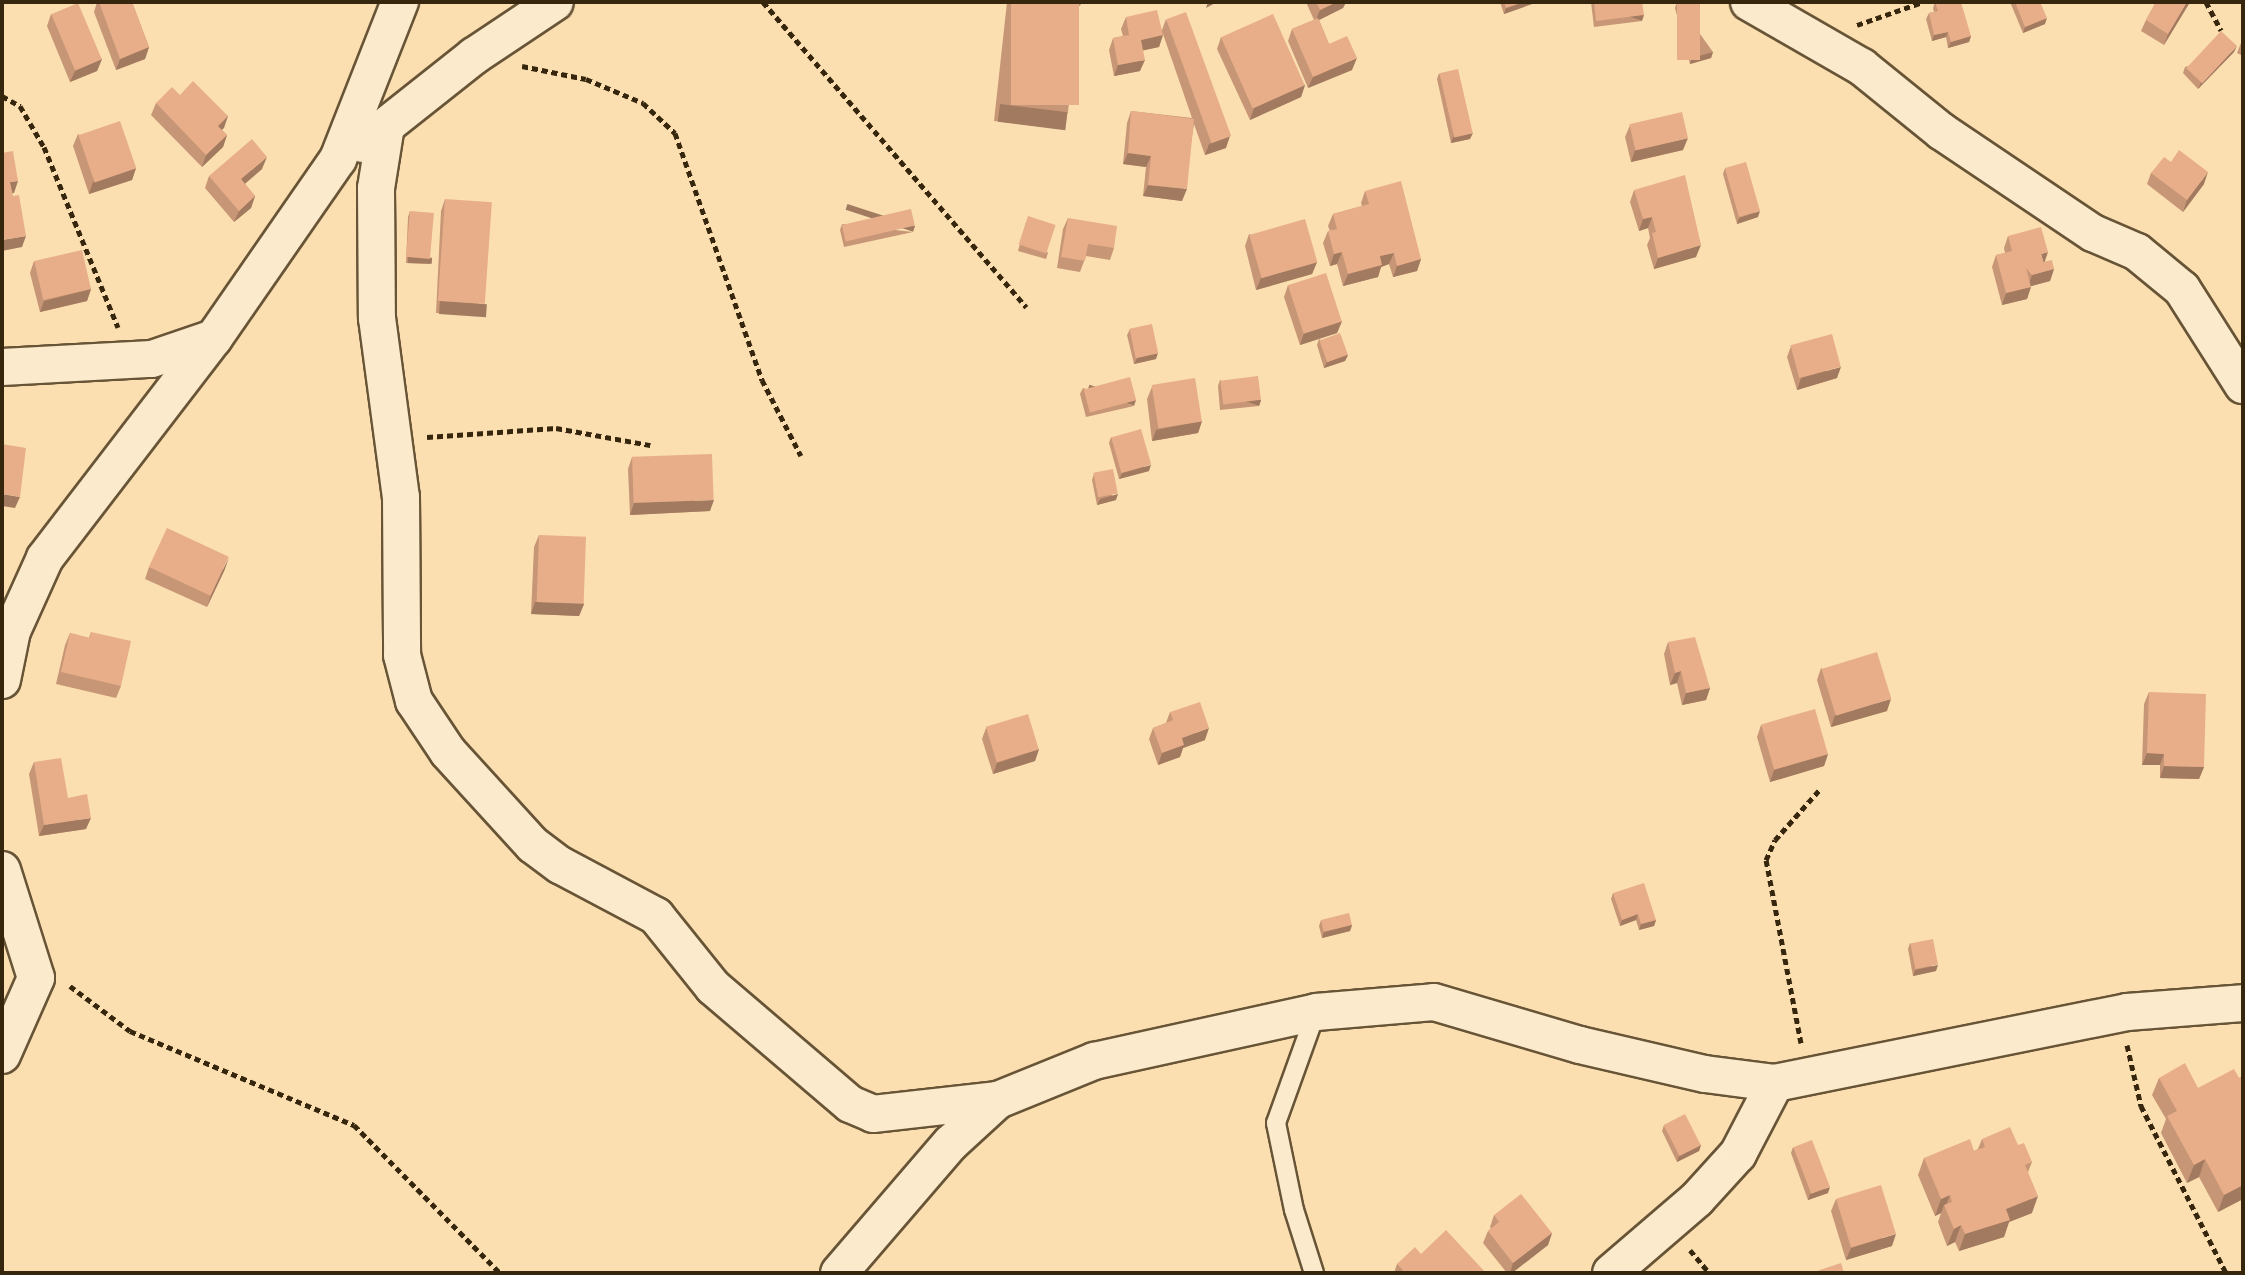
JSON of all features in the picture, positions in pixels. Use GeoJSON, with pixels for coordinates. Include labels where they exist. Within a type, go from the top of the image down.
{"type":"FeatureCollection","features":[{"type":"Feature","properties":{"kind":"street"},"geometry":{"type":"LineString","coordinates":[[2,680],[12,631],[45,558],[214,338],[338,159],[400,2]]}},
{"type":"Feature","properties":{"kind":"street"},"geometry":{"type":"LineString","coordinates":[[338,159],[385,132],[474,56],[555,2]]}},
{"type":"Feature","properties":{"kind":"street"},"geometry":{"type":"LineString","coordinates":[[1749,2],[1862,67],[1941,131],[2093,233],[2137,252],[2182,289],[2243,385]]}},
{"type":"Feature","properties":{"kind":"street"},"geometry":{"type":"LineString","coordinates":[[385,132],[374,245],[377,318],[401,497],[399,597],[406,680],[448,752],[560,865],[656,916],[713,987],[794,1061],[861,1111],[917,1111],[998,1100],[1094,1061],[1316,1012],[1434,1002],[1580,1045],[1705,1074],[1792,1079],[2127,1012],[2243,1003]]}},
{"type":"Feature","properties":{"kind":"street"},"geometry":{"type":"LineString","coordinates":[[2,367],[132,361],[214,338]]}},
{"type":"Feature","properties":{"kind":"street"},"geometry":{"type":"LineString","coordinates":[[2,870],[7,911],[30,952],[35,987],[2,1055]]}},
{"type":"Feature","properties":{"kind":"street"},"geometry":{"type":"LineString","coordinates":[[1611,1273],[1697,1199],[1738,1154],[1792,1079]]}},
{"type":"Feature","properties":{"kind":"street"},"geometry":{"type":"LineString","coordinates":[[839,1273],[951,1143],[998,1100]]}},
{"type":"Feature","properties":{"kind":"lane"},"geometry":{"type":"LineString","coordinates":[[1314,1273],[1294,1210],[1276,1123],[1316,1012]]}},
{"type":"Feature","properties":{"kind":"path"},"geometry":{"type":"LineString","coordinates":[[763,2],[1026,307]]}},
{"type":"Feature","properties":{"kind":"path"},"geometry":{"type":"LineString","coordinates":[[1815,40],[1923,2]]}},
{"type":"Feature","properties":{"kind":"path"},"geometry":{"type":"LineString","coordinates":[[2206,2],[2221,30]]}},
{"type":"Feature","properties":{"kind":"path"},"geometry":{"type":"LineString","coordinates":[[474,56],[586,79],[643,103],[675,133],[762,380],[801,456]]}},
{"type":"Feature","properties":{"kind":"path"},"geometry":{"type":"LineString","coordinates":[[2,96],[20,106],[44,147],[132,361]]}},
{"type":"Feature","properties":{"kind":"path"},"geometry":{"type":"LineString","coordinates":[[394,440],[556,428],[650,445]]}},
{"type":"Feature","properties":{"kind":"path"},"geometry":{"type":"LineString","coordinates":[[1792,1079],[1766,860],[1775,840],[1821,788]]}},
{"type":"Feature","properties":{"kind":"path"},"geometry":{"type":"LineString","coordinates":[[30,952],[106,1017],[130,1031],[354,1125],[500,1273]]}},
{"type":"Feature","properties":{"kind":"path"},"geometry":{"type":"LineString","coordinates":[[2127,1012],[2127,1041],[2141,1106],[2226,1273]]}},
{"type":"Feature","properties":{"kind":"building"},"geometry":{"type":"Polygon","coordinates":[[[99,2],[132,2],[149,47],[120,59],[99,2]]]}},
{"type":"Feature","properties":{"kind":"building"},"geometry":{"type":"Polygon","coordinates":[[[1011,2],[1079,2],[1079,105],[1011,105],[1011,2]]]}},
{"type":"Feature","properties":{"kind":"building"},"geometry":{"type":"Polygon","coordinates":[[[1316,2],[1337,2],[1320,10],[1316,2]]]}},
{"type":"Feature","properties":{"kind":"building"},"geometry":{"type":"Polygon","coordinates":[[[1504,2],[1524,2],[1506,8],[1504,2]]]}},
{"type":"Feature","properties":{"kind":"building"},"geometry":{"type":"Polygon","coordinates":[[[1594,2],[1642,2],[1644,15],[1596,21],[1594,2]]]}},
{"type":"Feature","properties":{"kind":"building"},"geometry":{"type":"Polygon","coordinates":[[[1677,2],[1700,2],[1700,60],[1677,60],[1677,2]]]}},
{"type":"Feature","properties":{"kind":"building"},"geometry":{"type":"Polygon","coordinates":[[[1935,2],[1961,2],[1971,36],[1951,42],[1948,32],[1934,35],[1929,13],[1938,11],[1935,2]]]}},
{"type":"Feature","properties":{"kind":"building"},"geometry":{"type":"Polygon","coordinates":[[[2015,2],[2040,2],[2047,18],[2025,27],[2015,2]]]}},
{"type":"Feature","properties":{"kind":"building"},"geometry":{"type":"Polygon","coordinates":[[[2156,2],[2187,2],[2168,34],[2146,20],[2156,2]]]}},
{"type":"Feature","properties":{"kind":"building"},"geometry":{"type":"Polygon","coordinates":[[[78,3],[102,59],[75,70],[51,14],[78,3]]]}},
{"type":"Feature","properties":{"kind":"building"},"geometry":{"type":"Polygon","coordinates":[[[1157,10],[1163,35],[1141,40],[1145,60],[1118,65],[1113,38],[1129,35],[1126,17],[1157,10]]]}},
{"type":"Feature","properties":{"kind":"building"},"geometry":{"type":"Polygon","coordinates":[[[1186,12],[1231,136],[1211,143],[1166,19],[1186,12]]]}},
{"type":"Feature","properties":{"kind":"building"},"geometry":{"type":"Polygon","coordinates":[[[1273,14],[1305,85],[1253,108],[1221,37],[1273,14]]]}},
{"type":"Feature","properties":{"kind":"building"},"geometry":{"type":"Polygon","coordinates":[[[1318,18],[1329,44],[1347,36],[1357,58],[1313,77],[1292,29],[1318,18]]]}},
{"type":"Feature","properties":{"kind":"building"},"geometry":{"type":"Polygon","coordinates":[[[2221,31],[2237,46],[2202,83],[2186,68],[2221,31]]]}},
{"type":"Feature","properties":{"kind":"building"},"geometry":{"type":"Polygon","coordinates":[[[1458,69],[1473,133],[1454,138],[1439,73],[1458,69]]]}},
{"type":"Feature","properties":{"kind":"building"},"geometry":{"type":"Polygon","coordinates":[[[193,81],[228,116],[218,126],[227,135],[206,155],[156,103],[172,87],[180,95],[193,81]]]}},
{"type":"Feature","properties":{"kind":"building"},"geometry":{"type":"Polygon","coordinates":[[[1131,111],[1194,119],[1187,189],[1148,185],[1151,156],[1128,153],[1131,111]]]}},
{"type":"Feature","properties":{"kind":"building"},"geometry":{"type":"Polygon","coordinates":[[[1682,112],[1688,138],[1635,150],[1629,124],[1682,112]]]}},
{"type":"Feature","properties":{"kind":"building"},"geometry":{"type":"Polygon","coordinates":[[[120,121],[136,168],[95,183],[78,135],[120,121]]]}},
{"type":"Feature","properties":{"kind":"building"},"geometry":{"type":"Polygon","coordinates":[[[252,139],[267,157],[241,179],[255,196],[239,211],[209,176],[252,139]]]}},
{"type":"Feature","properties":{"kind":"building"},"geometry":{"type":"Polygon","coordinates":[[[2179,150],[2208,172],[2187,200],[2151,173],[2164,157],[2171,162],[2179,150]]]}},
{"type":"Feature","properties":{"kind":"building"},"geometry":{"type":"Polygon","coordinates":[[[13,151],[18,181],[10,182],[13,196],[19,195],[26,236],[2,240],[2,153],[13,151]]]}},
{"type":"Feature","properties":{"kind":"building"},"geometry":{"type":"Polygon","coordinates":[[[1746,162],[1760,211],[1739,217],[1725,168],[1746,162]]]}},
{"type":"Feature","properties":{"kind":"building"},"geometry":{"type":"Polygon","coordinates":[[[1685,175],[1701,245],[1658,258],[1652,217],[1643,219],[1634,190],[1685,175]]]}},
{"type":"Feature","properties":{"kind":"building"},"geometry":{"type":"Polygon","coordinates":[[[1401,181],[1421,259],[1397,266],[1394,253],[1380,256],[1382,265],[1348,274],[1342,252],[1334,254],[1328,231],[1337,229],[1333,214],[1369,204],[1365,191],[1401,181]]]}},
{"type":"Feature","properties":{"kind":"building"},"geometry":{"type":"Polygon","coordinates":[[[445,199],[492,202],[485,304],[438,301],[445,199]]]}},
{"type":"Feature","properties":{"kind":"building"},"geometry":{"type":"Polygon","coordinates":[[[911,209],[915,226],[846,242],[842,225],[911,209]]]}},
{"type":"Feature","properties":{"kind":"building"},"geometry":{"type":"Polygon","coordinates":[[[410,211],[434,213],[430,259],[406,257],[410,211]]]}},
{"type":"Feature","properties":{"kind":"building"},"geometry":{"type":"Polygon","coordinates":[[[1028,216],[1056,225],[1046,253],[1019,245],[1028,216]]]}},
{"type":"Feature","properties":{"kind":"building"},"geometry":{"type":"Polygon","coordinates":[[[1068,218],[1117,226],[1114,248],[1088,244],[1085,261],[1061,257],[1068,218]]]}},
{"type":"Feature","properties":{"kind":"building"},"geometry":{"type":"Polygon","coordinates":[[[1305,219],[1317,262],[1262,278],[1249,235],[1305,219]]]}},
{"type":"Feature","properties":{"kind":"building"},"geometry":{"type":"Polygon","coordinates":[[[2041,227],[2048,252],[2041,254],[2043,262],[2052,260],[2054,269],[2032,275],[2026,268],[2031,287],[2006,293],[1996,255],[2012,251],[2008,236],[2041,227]]]}},
{"type":"Feature","properties":{"kind":"building"},"geometry":{"type":"Polygon","coordinates":[[[82,250],[91,289],[43,300],[34,261],[82,250]]]}},
{"type":"Feature","properties":{"kind":"building"},"geometry":{"type":"Polygon","coordinates":[[[1326,273],[1342,322],[1304,334],[1288,285],[1326,273]]]}},
{"type":"Feature","properties":{"kind":"building"},"geometry":{"type":"Polygon","coordinates":[[[1152,324],[1158,353],[1136,358],[1130,329],[1152,324]]]}},
{"type":"Feature","properties":{"kind":"building"},"geometry":{"type":"Polygon","coordinates":[[[1340,333],[1348,355],[1327,362],[1319,341],[1340,333]]]}},
{"type":"Feature","properties":{"kind":"building"},"geometry":{"type":"Polygon","coordinates":[[[1832,334],[1841,367],[1799,378],[1790,345],[1832,334]]]}},
{"type":"Feature","properties":{"kind":"building"},"geometry":{"type":"Polygon","coordinates":[[[1258,376],[1261,400],[1223,404],[1220,381],[1258,376]]]}},
{"type":"Feature","properties":{"kind":"building"},"geometry":{"type":"Polygon","coordinates":[[[1130,377],[1136,400],[1090,413],[1084,389],[1130,377]]]}},
{"type":"Feature","properties":{"kind":"building"},"geometry":{"type":"Polygon","coordinates":[[[1195,378],[1202,421],[1158,428],[1152,385],[1195,378]]]}},
{"type":"Feature","properties":{"kind":"building"},"geometry":{"type":"Polygon","coordinates":[[[1141,429],[1151,465],[1121,473],[1111,438],[1141,429]]]}},
{"type":"Feature","properties":{"kind":"building"},"geometry":{"type":"Polygon","coordinates":[[[2,444],[26,448],[20,497],[2,494],[2,444]]]}},
{"type":"Feature","properties":{"kind":"building"},"geometry":{"type":"Polygon","coordinates":[[[712,454],[714,500],[634,503],[632,457],[712,454]]]}},
{"type":"Feature","properties":{"kind":"building"},"geometry":{"type":"Polygon","coordinates":[[[1113,469],[1118,494],[1098,497],[1093,473],[1113,469]]]}},
{"type":"Feature","properties":{"kind":"building"},"geometry":{"type":"Polygon","coordinates":[[[167,528],[229,557],[210,596],[149,567],[167,528]]]}},
{"type":"Feature","properties":{"kind":"building"},"geometry":{"type":"Polygon","coordinates":[[[539,535],[586,537],[584,604],[537,602],[539,535]]]}},
{"type":"Feature","properties":{"kind":"building"},"geometry":{"type":"Polygon","coordinates":[[[91,632],[131,641],[121,686],[61,672],[70,633],[90,638],[91,632]]]}},
{"type":"Feature","properties":{"kind":"building"},"geometry":{"type":"Polygon","coordinates":[[[1695,637],[1710,688],[1686,693],[1681,671],[1675,673],[1668,642],[1695,637]]]}},
{"type":"Feature","properties":{"kind":"building"},"geometry":{"type":"Polygon","coordinates":[[[1877,652],[1891,699],[1836,716],[1822,669],[1877,652]]]}},
{"type":"Feature","properties":{"kind":"building"},"geometry":{"type":"Polygon","coordinates":[[[2149,692],[2206,694],[2204,767],[2164,766],[2164,754],[2147,753],[2149,692]]]}},
{"type":"Feature","properties":{"kind":"building"},"geometry":{"type":"Polygon","coordinates":[[[1200,702],[1209,728],[1182,738],[1184,745],[1162,753],[1153,728],[1173,720],[1170,712],[1200,702]]]}},
{"type":"Feature","properties":{"kind":"building"},"geometry":{"type":"Polygon","coordinates":[[[1815,709],[1828,754],[1774,770],[1761,724],[1815,709]]]}},
{"type":"Feature","properties":{"kind":"building"},"geometry":{"type":"Polygon","coordinates":[[[1028,714],[1039,749],[997,762],[986,727],[1028,714]]]}},
{"type":"Feature","properties":{"kind":"building"},"geometry":{"type":"Polygon","coordinates":[[[61,758],[68,798],[87,794],[91,818],[44,825],[34,762],[61,758]]]}},
{"type":"Feature","properties":{"kind":"building"},"geometry":{"type":"Polygon","coordinates":[[[1644,883],[1656,920],[1641,924],[1638,914],[1622,920],[1613,893],[1644,883]]]}},
{"type":"Feature","properties":{"kind":"building"},"geometry":{"type":"Polygon","coordinates":[[[1349,913],[1352,925],[1324,932],[1321,920],[1349,913]]]}},
{"type":"Feature","properties":{"kind":"building"},"geometry":{"type":"Polygon","coordinates":[[[1933,939],[1938,965],[1915,969],[1910,943],[1933,939]]]}},
{"type":"Feature","properties":{"kind":"building"},"geometry":{"type":"Polygon","coordinates":[[[2185,1063],[2198,1088],[2234,1069],[2239,1078],[2243,1076],[2243,1185],[2224,1195],[2205,1159],[2194,1165],[2167,1116],[2177,1111],[2159,1078],[2185,1063]]]}},
{"type":"Feature","properties":{"kind":"building"},"geometry":{"type":"Polygon","coordinates":[[[1685,1114],[1701,1145],[1680,1156],[1664,1125],[1685,1114]]]}},
{"type":"Feature","properties":{"kind":"building"},"geometry":{"type":"Polygon","coordinates":[[[2010,1127],[2018,1145],[2024,1143],[2032,1162],[2025,1165],[2038,1196],[2006,1209],[2010,1220],[1965,1234],[1961,1225],[1954,1229],[1944,1205],[1952,1202],[1950,1195],[1941,1199],[1924,1158],[1970,1139],[1974,1151],[1985,1147],[1982,1139],[2010,1127]]]}},
{"type":"Feature","properties":{"kind":"building"},"geometry":{"type":"Polygon","coordinates":[[[1812,1140],[1830,1187],[1811,1194],[1793,1147],[1812,1140]]]}},
{"type":"Feature","properties":{"kind":"building"},"geometry":{"type":"Polygon","coordinates":[[[1881,1185],[1896,1234],[1851,1248],[1836,1199],[1881,1185]]]}},
{"type":"Feature","properties":{"kind":"building"},"geometry":{"type":"Polygon","coordinates":[[[1521,1194],[1552,1233],[1513,1263],[1488,1231],[1499,1222],[1494,1215],[1521,1194]]]}},
{"type":"Feature","properties":{"kind":"building"},"geometry":{"type":"Polygon","coordinates":[[[1446,1230],[1486,1273],[1399,1273],[1403,1270],[1397,1264],[1415,1247],[1421,1254],[1446,1230]]]}},
{"type":"Feature","properties":{"kind":"building"},"geometry":{"type":"Polygon","coordinates":[[[1841,1263],[1844,1273],[1811,1273],[1841,1263]]]}}]}
